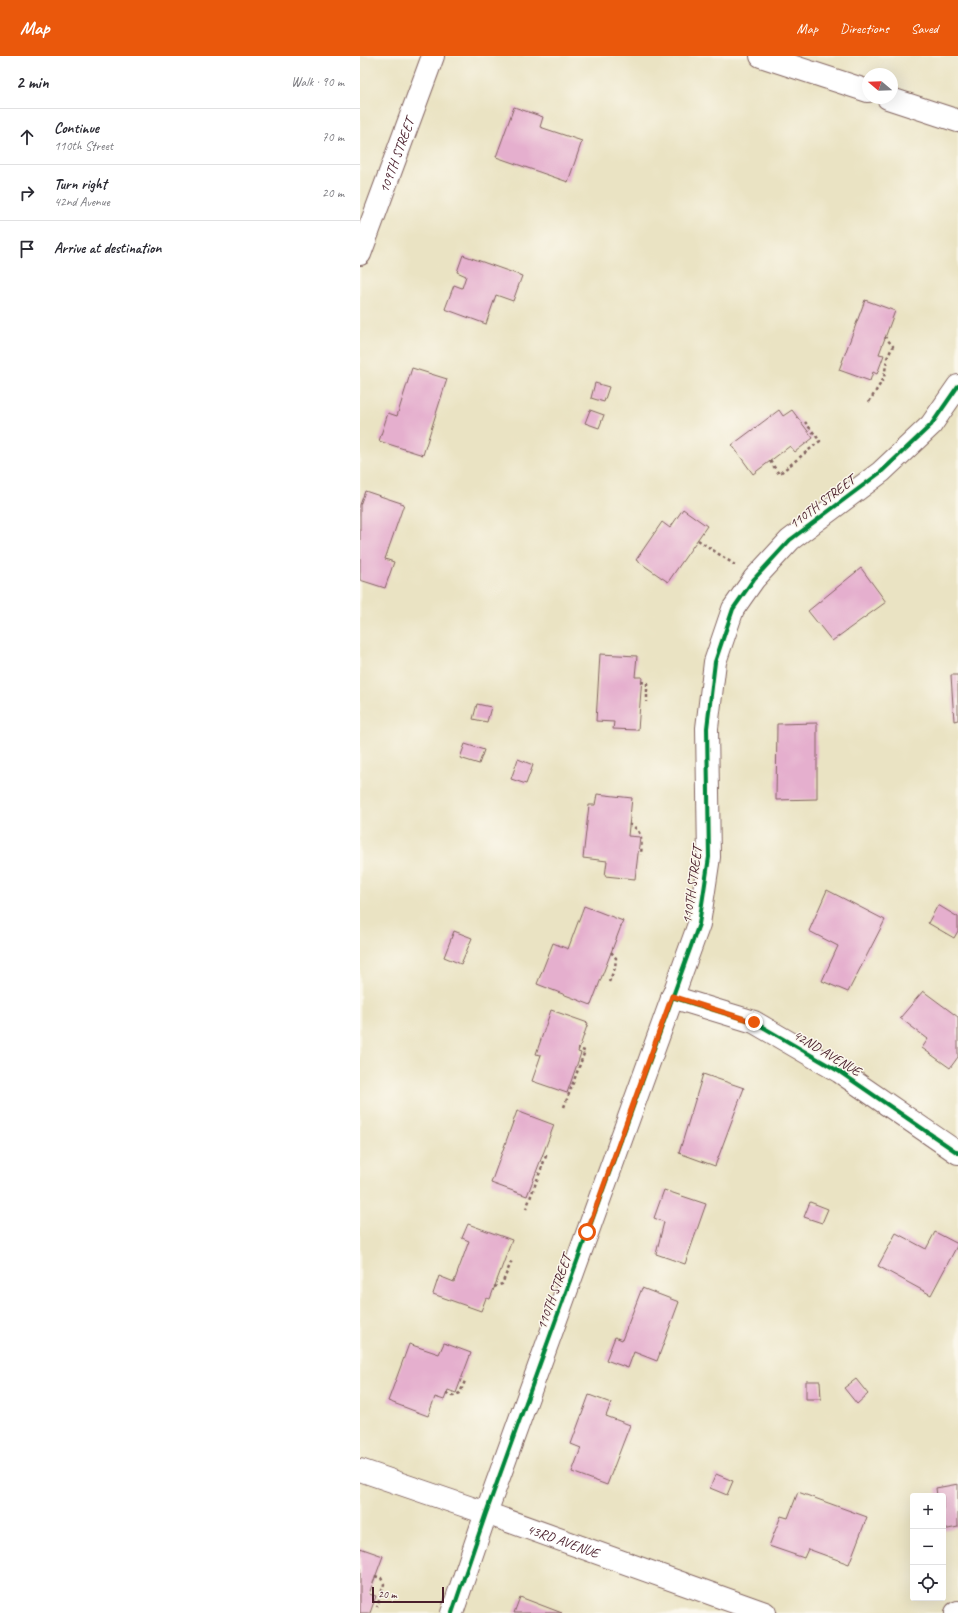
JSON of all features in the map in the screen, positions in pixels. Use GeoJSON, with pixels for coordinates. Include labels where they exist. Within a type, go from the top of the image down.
{"type":"FeatureCollection","features":[{"type":"Feature","properties":{"kind":"street","name":"109TH STREET"},"geometry":{"type":"LineString","coordinates":[[360,254],[433,56]]}},
{"type":"Feature","properties":{"kind":"street"},"geometry":{"type":"LineString","coordinates":[[762,56],[862,89]]}},
{"type":"Feature","properties":{"kind":"street"},"geometry":{"type":"LineString","coordinates":[[898,101],[958,121]]}},
{"type":"Feature","properties":{"kind":"street","name":"110TH STREET"},"geometry":{"type":"LineString","coordinates":[[452,1613],[486,1513],[699,924],[709,857],[707,728],[715,662],[733,609],[754,579],[790,540],[881,472],[930,425],[958,386]]}},
{"type":"Feature","properties":{"kind":"street","name":"42ND AVENUE"},"geometry":{"type":"LineString","coordinates":[[672,996],[754,1022],[840,1072],[958,1152]]}},
{"type":"Feature","properties":{"kind":"street","name":"43RD AVENUE"},"geometry":{"type":"LineString","coordinates":[[360,1470],[486,1513],[765,1613]]}},
{"type":"Feature","properties":{"kind":"path"},"geometry":{"type":"LineString","coordinates":[[869,402],[884,378],[887,358],[893,346],[885,337]]}},
{"type":"Feature","properties":{"kind":"path"},"geometry":{"type":"LineString","coordinates":[[770,461],[779,474],[820,441],[805,422]]}},
{"type":"Feature","properties":{"kind":"path"},"geometry":{"type":"LineString","coordinates":[[698,540],[754,579]]}},
{"type":"Feature","properties":{"kind":"path"},"geometry":{"type":"LineString","coordinates":[[641,682],[647,683],[646,702]]}},
{"type":"Feature","properties":{"kind":"path"},"geometry":{"type":"LineString","coordinates":[[629,824],[634,826],[641,836],[641,855]]}},
{"type":"Feature","properties":{"kind":"path"},"geometry":{"type":"LineString","coordinates":[[609,982],[615,968],[616,958],[611,952]]}},
{"type":"Feature","properties":{"kind":"path"},"geometry":{"type":"LineString","coordinates":[[564,1107],[584,1051],[578,1049]]}},
{"type":"Feature","properties":{"kind":"path"},"geometry":{"type":"LineString","coordinates":[[526,1209],[546,1156],[542,1155]]}},
{"type":"Feature","properties":{"kind":"path"},"geometry":{"type":"LineString","coordinates":[[494,1287],[502,1284],[512,1260]]}},
{"type":"Feature","properties":{"kind":"path"},"geometry":{"type":"LineString","coordinates":[[446,1394],[453,1396],[460,1393],[465,1381]]}},
{"type":"Feature","properties":{"kind":"path"},"geometry":{"type":"LineString","coordinates":[[376,1576],[381,1578],[384,1584],[377,1607]]}},
{"type":"Feature","properties":{"kind":"building"},"geometry":{"type":"Polygon","coordinates":[[[514,107],[543,117],[540,127],[582,141],[568,182],[496,157],[514,107]]]}},
{"type":"Feature","properties":{"kind":"building"},"geometry":{"type":"Polygon","coordinates":[[[463,255],[522,276],[513,301],[496,295],[486,324],[445,309],[454,285],[462,288],[466,276],[457,272],[463,255]]]}},
{"type":"Feature","properties":{"kind":"building"},"geometry":{"type":"Polygon","coordinates":[[[865,300],[895,311],[879,354],[884,355],[877,374],[873,372],[870,381],[839,370],[865,300]]]}},
{"type":"Feature","properties":{"kind":"building"},"geometry":{"type":"Polygon","coordinates":[[[412,368],[447,379],[423,455],[379,441],[388,413],[397,416],[412,368]]]}},
{"type":"Feature","properties":{"kind":"building"},"geometry":{"type":"Polygon","coordinates":[[[595,383],[609,387],[604,402],[591,398],[595,383]]]}},
{"type":"Feature","properties":{"kind":"building"},"geometry":{"type":"Polygon","coordinates":[[[590,410],[604,415],[599,428],[585,423],[590,410]]]}},
{"type":"Feature","properties":{"kind":"building"},"geometry":{"type":"Polygon","coordinates":[[[779,410],[783,416],[792,410],[813,438],[795,452],[790,446],[753,474],[732,445],[779,410]]]}},
{"type":"Feature","properties":{"kind":"building"},"geometry":{"type":"Polygon","coordinates":[[[365,491],[404,504],[385,559],[394,562],[385,588],[360,580],[360,505],[365,491]]]}},
{"type":"Feature","properties":{"kind":"building"},"geometry":{"type":"Polygon","coordinates":[[[683,509],[707,526],[668,582],[636,560],[662,522],[670,528],[683,509]]]}},
{"type":"Feature","properties":{"kind":"building"},"geometry":{"type":"Polygon","coordinates":[[[861,568],[886,602],[832,641],[808,611],[861,568]]]}},
{"type":"Feature","properties":{"kind":"building"},"geometry":{"type":"Polygon","coordinates":[[[600,654],[637,656],[635,677],[642,677],[638,730],[613,729],[614,722],[596,721],[600,654]]]}},
{"type":"Feature","properties":{"kind":"building"},"geometry":{"type":"Polygon","coordinates":[[[951,675],[958,675],[958,720],[954,721],[951,675]]]}},
{"type":"Feature","properties":{"kind":"building"},"geometry":{"type":"Polygon","coordinates":[[[477,704],[491,707],[487,722],[473,719],[477,704]]]}},
{"type":"Feature","properties":{"kind":"building"},"geometry":{"type":"Polygon","coordinates":[[[817,723],[817,799],[776,800],[777,724],[817,723]]]}},
{"type":"Feature","properties":{"kind":"building"},"geometry":{"type":"Polygon","coordinates":[[[465,744],[484,750],[479,764],[460,758],[465,744]]]}},
{"type":"Feature","properties":{"kind":"building"},"geometry":{"type":"Polygon","coordinates":[[[518,759],[533,765],[526,784],[511,779],[518,759]]]}},
{"type":"Feature","properties":{"kind":"building"},"geometry":{"type":"Polygon","coordinates":[[[597,794],[632,798],[628,836],[640,837],[635,879],[605,876],[607,861],[583,858],[589,805],[595,805],[597,794]]]}},
{"type":"Feature","properties":{"kind":"building"},"geometry":{"type":"Polygon","coordinates":[[[827,890],[885,920],[848,992],[822,981],[838,946],[809,931],[827,890]]]}},
{"type":"Feature","properties":{"kind":"building"},"geometry":{"type":"Polygon","coordinates":[[[938,905],[958,917],[958,931],[954,938],[928,923],[938,905]]]}},
{"type":"Feature","properties":{"kind":"building"},"geometry":{"type":"Polygon","coordinates":[[[584,906],[623,921],[591,1005],[537,984],[553,943],[568,949],[584,906]]]}},
{"type":"Feature","properties":{"kind":"building"},"geometry":{"type":"Polygon","coordinates":[[[454,931],[472,938],[461,964],[444,957],[454,931]]]}},
{"type":"Feature","properties":{"kind":"building"},"geometry":{"type":"Polygon","coordinates":[[[923,991],[958,1017],[958,1057],[950,1068],[922,1048],[928,1039],[900,1018],[923,991]]]}},
{"type":"Feature","properties":{"kind":"building"},"geometry":{"type":"Polygon","coordinates":[[[551,1010],[588,1023],[578,1052],[581,1053],[567,1093],[532,1081],[541,1055],[536,1054],[551,1010]]]}},
{"type":"Feature","properties":{"kind":"building"},"geometry":{"type":"Polygon","coordinates":[[[703,1074],[744,1088],[715,1166],[679,1153],[703,1074]]]}},
{"type":"Feature","properties":{"kind":"building"},"geometry":{"type":"Polygon","coordinates":[[[517,1111],[554,1125],[527,1196],[491,1183],[517,1111]]]}},
{"type":"Feature","properties":{"kind":"building"},"geometry":{"type":"Polygon","coordinates":[[[664,1190],[706,1204],[685,1264],[656,1254],[664,1222],[654,1218],[664,1190]]]}},
{"type":"Feature","properties":{"kind":"building"},"geometry":{"type":"Polygon","coordinates":[[[810,1202],[828,1209],[822,1223],[804,1217],[810,1202]]]}},
{"type":"Feature","properties":{"kind":"building"},"geometry":{"type":"Polygon","coordinates":[[[468,1224],[512,1240],[490,1299],[486,1298],[481,1311],[433,1294],[439,1276],[454,1282],[469,1241],[462,1238],[468,1224]]]}},
{"type":"Feature","properties":{"kind":"building"},"geometry":{"type":"Polygon","coordinates":[[[935,1232],[958,1244],[931,1295],[878,1266],[896,1233],[926,1249],[935,1232]]]}},
{"type":"Feature","properties":{"kind":"building"},"geometry":{"type":"Polygon","coordinates":[[[642,1288],[679,1302],[657,1361],[634,1352],[628,1368],[606,1360],[615,1337],[622,1340],[642,1288]]]}},
{"type":"Feature","properties":{"kind":"building"},"geometry":{"type":"Polygon","coordinates":[[[444,1343],[471,1353],[456,1393],[448,1390],[444,1400],[435,1397],[428,1416],[388,1401],[409,1344],[439,1354],[444,1343]]]}},
{"type":"Feature","properties":{"kind":"building"},"geometry":{"type":"Polygon","coordinates":[[[856,1379],[868,1394],[857,1404],[844,1388],[856,1379]]]}},
{"type":"Feature","properties":{"kind":"building"},"geometry":{"type":"Polygon","coordinates":[[[806,1381],[820,1381],[821,1399],[806,1399],[806,1381]]]}},
{"type":"Feature","properties":{"kind":"building"},"geometry":{"type":"Polygon","coordinates":[[[589,1395],[611,1403],[606,1416],[630,1425],[607,1485],[572,1472],[581,1448],[571,1444],[589,1395]]]}},
{"type":"Feature","properties":{"kind":"building"},"geometry":{"type":"Polygon","coordinates":[[[716,1474],[733,1481],[727,1495],[710,1488],[716,1474]]]}},
{"type":"Feature","properties":{"kind":"building"},"geometry":{"type":"Polygon","coordinates":[[[958,1484],[958,1527],[946,1529],[946,1493],[937,1493],[936,1488],[958,1484]]]}},
{"type":"Feature","properties":{"kind":"building"},"geometry":{"type":"Polygon","coordinates":[[[798,1492],[867,1517],[849,1564],[808,1549],[804,1558],[769,1546],[781,1516],[788,1518],[798,1492]]]}},
{"type":"Feature","properties":{"kind":"building"},"geometry":{"type":"Polygon","coordinates":[[[360,1548],[383,1556],[369,1594],[376,1596],[370,1613],[360,1613],[360,1548]]]}},
{"type":"Feature","properties":{"kind":"building"},"geometry":{"type":"Polygon","coordinates":[[[520,1597],[562,1613],[514,1613],[520,1597]]]}},
{"type":"Feature","properties":{"kind":"cycle path"},"geometry":{"type":"LineString","coordinates":[[452,1613],[486,1513],[699,924],[709,857],[707,728],[715,662],[733,609],[754,579],[790,540],[881,472],[931,425],[958,386]]}},
{"type":"Feature","properties":{"kind":"cycle path"},"geometry":{"type":"LineString","coordinates":[[672,997],[754,1022],[840,1072],[958,1153]]}},
{"type":"Feature","properties":{"kind":"route"},"geometry":{"type":"LineString","coordinates":[[587,1232],[672,996],[754,1022]]}}]}
